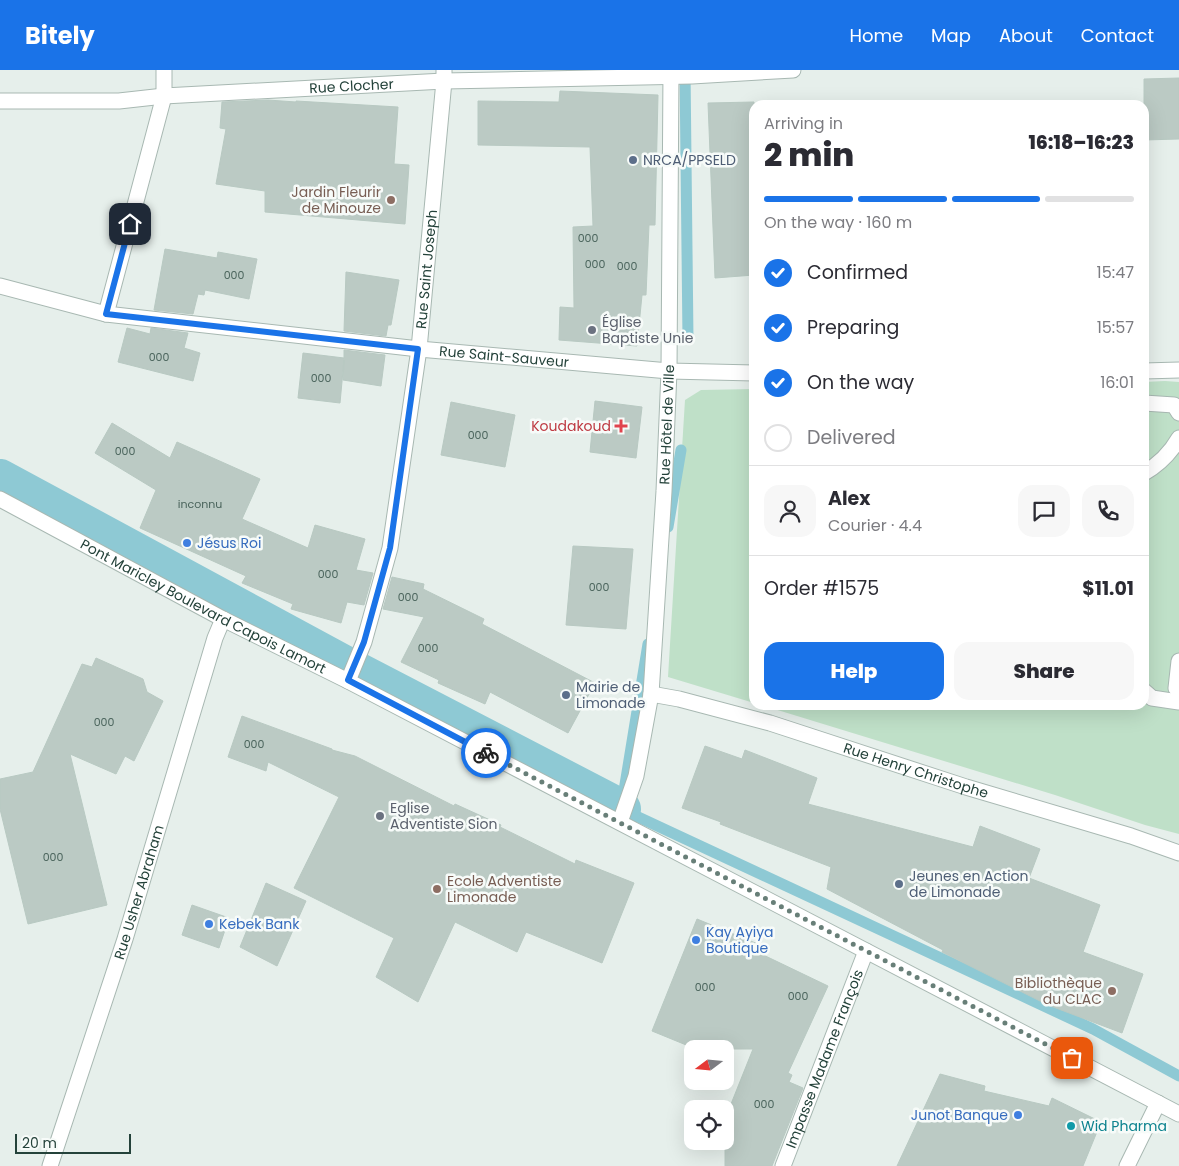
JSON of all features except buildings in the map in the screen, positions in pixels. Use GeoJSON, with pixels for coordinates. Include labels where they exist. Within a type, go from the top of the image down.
{"type":"FeatureCollection","features":[{"type":"Feature","properties":{"kind":"street"},"geometry":{"type":"LineString","coordinates":[[106,314],[164,96],[164,70]]}},
{"type":"Feature","properties":{"kind":"street","name":"Rue Clocher"},"geometry":{"type":"LineString","coordinates":[[0,101],[120,100],[444,75],[678,74],[793,70]]}},
{"type":"Feature","properties":{"kind":"street","name":"Rue Hôtel de Ville"},"geometry":{"type":"LineString","coordinates":[[620,822],[636,776],[656,695],[669,372],[678,74]]}},
{"type":"Feature","properties":{"kind":"street","name":"Rue Saint Joseph"},"geometry":{"type":"LineString","coordinates":[[348,680],[361,649],[390,548],[418,349],[444,75]]}},
{"type":"Feature","properties":{"kind":"street","name":"Rue Saint-Sauveur"},"geometry":{"type":"LineString","coordinates":[[0,286],[106,314],[418,349],[669,372],[749,373]]}},
{"type":"Feature","properties":{"kind":"street"},"geometry":{"type":"LineString","coordinates":[[1149,371],[1179,370]]}},
{"type":"Feature","properties":{"kind":"street"},"geometry":{"type":"LineString","coordinates":[[1149,403],[1174,405],[1179,413]]}},
{"type":"Feature","properties":{"kind":"street"},"geometry":{"type":"LineString","coordinates":[[1149,470],[1173,448],[1179,438]]}},
{"type":"Feature","properties":{"kind":"street","name":"Pont Maricley Boulevard Capois Lamort"},"geometry":{"type":"LineString","coordinates":[[0,499],[223,619],[348,680],[1179,1114]]}},
{"type":"Feature","properties":{"kind":"street","name":"Rue Usher Abraham"},"geometry":{"type":"LineString","coordinates":[[50,1166],[125,939],[223,619]]}},
{"type":"Feature","properties":{"kind":"street"},"geometry":{"type":"LineString","coordinates":[[1179,662],[1176,688],[1179,690]]}},
{"type":"Feature","properties":{"kind":"street","name":"Rue Henry Christophe"},"geometry":{"type":"LineString","coordinates":[[656,695],[679,699],[770,724],[957,784],[1131,836],[1179,853]]}},
{"type":"Feature","properties":{"kind":"street"},"geometry":{"type":"LineString","coordinates":[[1149,695],[1152,698],[1179,702]]}},
{"type":"Feature","properties":{"kind":"street","name":"Impasse Madame François"},"geometry":{"type":"LineString","coordinates":[[783,1166],[866,951]]}},
{"type":"Feature","properties":{"kind":"street"},"geometry":{"type":"LineString","coordinates":[[1127,1166],[1158,1103]]}},
{"type":"Feature","properties":{"kind":"green space"},"geometry":{"type":"Polygon","coordinates":[[[1149,382],[1179,382],[1179,834],[777,710],[1149,710],[1149,382]]]}},
{"type":"Feature","properties":{"kind":"green space"},"geometry":{"type":"Polygon","coordinates":[[[749,389],[749,701],[668,677],[685,400],[701,390],[749,389]]]}},
{"type":"Feature","properties":{"kind":"waterway"},"geometry":{"type":"LineString","coordinates":[[685,70],[688,339]]}},
{"type":"Feature","properties":{"kind":"waterway"},"geometry":{"type":"LineString","coordinates":[[668,527],[681,450]]}},
{"type":"Feature","properties":{"kind":"waterway"},"geometry":{"type":"LineString","coordinates":[[0,479],[342,664],[621,809]]}},
{"type":"Feature","properties":{"kind":"waterway"},"geometry":{"type":"LineString","coordinates":[[648,644],[621,809],[1093,1029],[1179,1076]]}},
{"type":"Feature","properties":{"kind":"way so far"},"geometry":{"type":"LineString","coordinates":[[486,753],[1072,1058]]}},
{"type":"Feature","properties":{"kind":"place","name":"NRCA/PPSELD"},"geometry":{"type":"Point","coordinates":[633,160]}},
{"type":"Feature","properties":{"kind":"place","name":"Jardin Fleurir de Minouze"},"geometry":{"type":"Point","coordinates":[391,200]}},
{"type":"Feature","properties":{"kind":"place","name":"Église Baptiste Unie"},"geometry":{"type":"Point","coordinates":[592,330]}},
{"type":"Feature","properties":{"kind":"place","name":"Koudakoud"},"geometry":{"type":"Point","coordinates":[621,426]}},
{"type":"Feature","properties":{"kind":"place","name":"Jésus Roi"},"geometry":{"type":"Point","coordinates":[187,543]}},
{"type":"Feature","properties":{"kind":"place","name":"Mairie de Limonade"},"geometry":{"type":"Point","coordinates":[566,695]}},
{"type":"Feature","properties":{"kind":"place","name":"Eglise Adventiste Sion"},"geometry":{"type":"Point","coordinates":[380,816]}},
{"type":"Feature","properties":{"kind":"place","name":"Jeunes en Action de Limonade"},"geometry":{"type":"Point","coordinates":[899,884]}},
{"type":"Feature","properties":{"kind":"place","name":"Ecole Adventiste Limonade"},"geometry":{"type":"Point","coordinates":[437,889]}},
{"type":"Feature","properties":{"kind":"place","name":"Kebek Bank"},"geometry":{"type":"Point","coordinates":[209,924]}},
{"type":"Feature","properties":{"kind":"place","name":"Kay Ayiya Boutique"},"geometry":{"type":"Point","coordinates":[696,940]}},
{"type":"Feature","properties":{"kind":"place","name":"Bibliothèque du CLAC"},"geometry":{"type":"Point","coordinates":[1112,991]}},
{"type":"Feature","properties":{"kind":"place","name":"Junot Banque"},"geometry":{"type":"Point","coordinates":[1018,1115]}},
{"type":"Feature","properties":{"kind":"place","name":"Wid Pharma"},"geometry":{"type":"Point","coordinates":[1071,1126]}},
{"type":"Feature","properties":{"kind":"route"},"geometry":{"type":"LineString","coordinates":[[130,224],[106,314],[418,349],[390,548],[364,642],[348,680],[486,753]]}}]}
